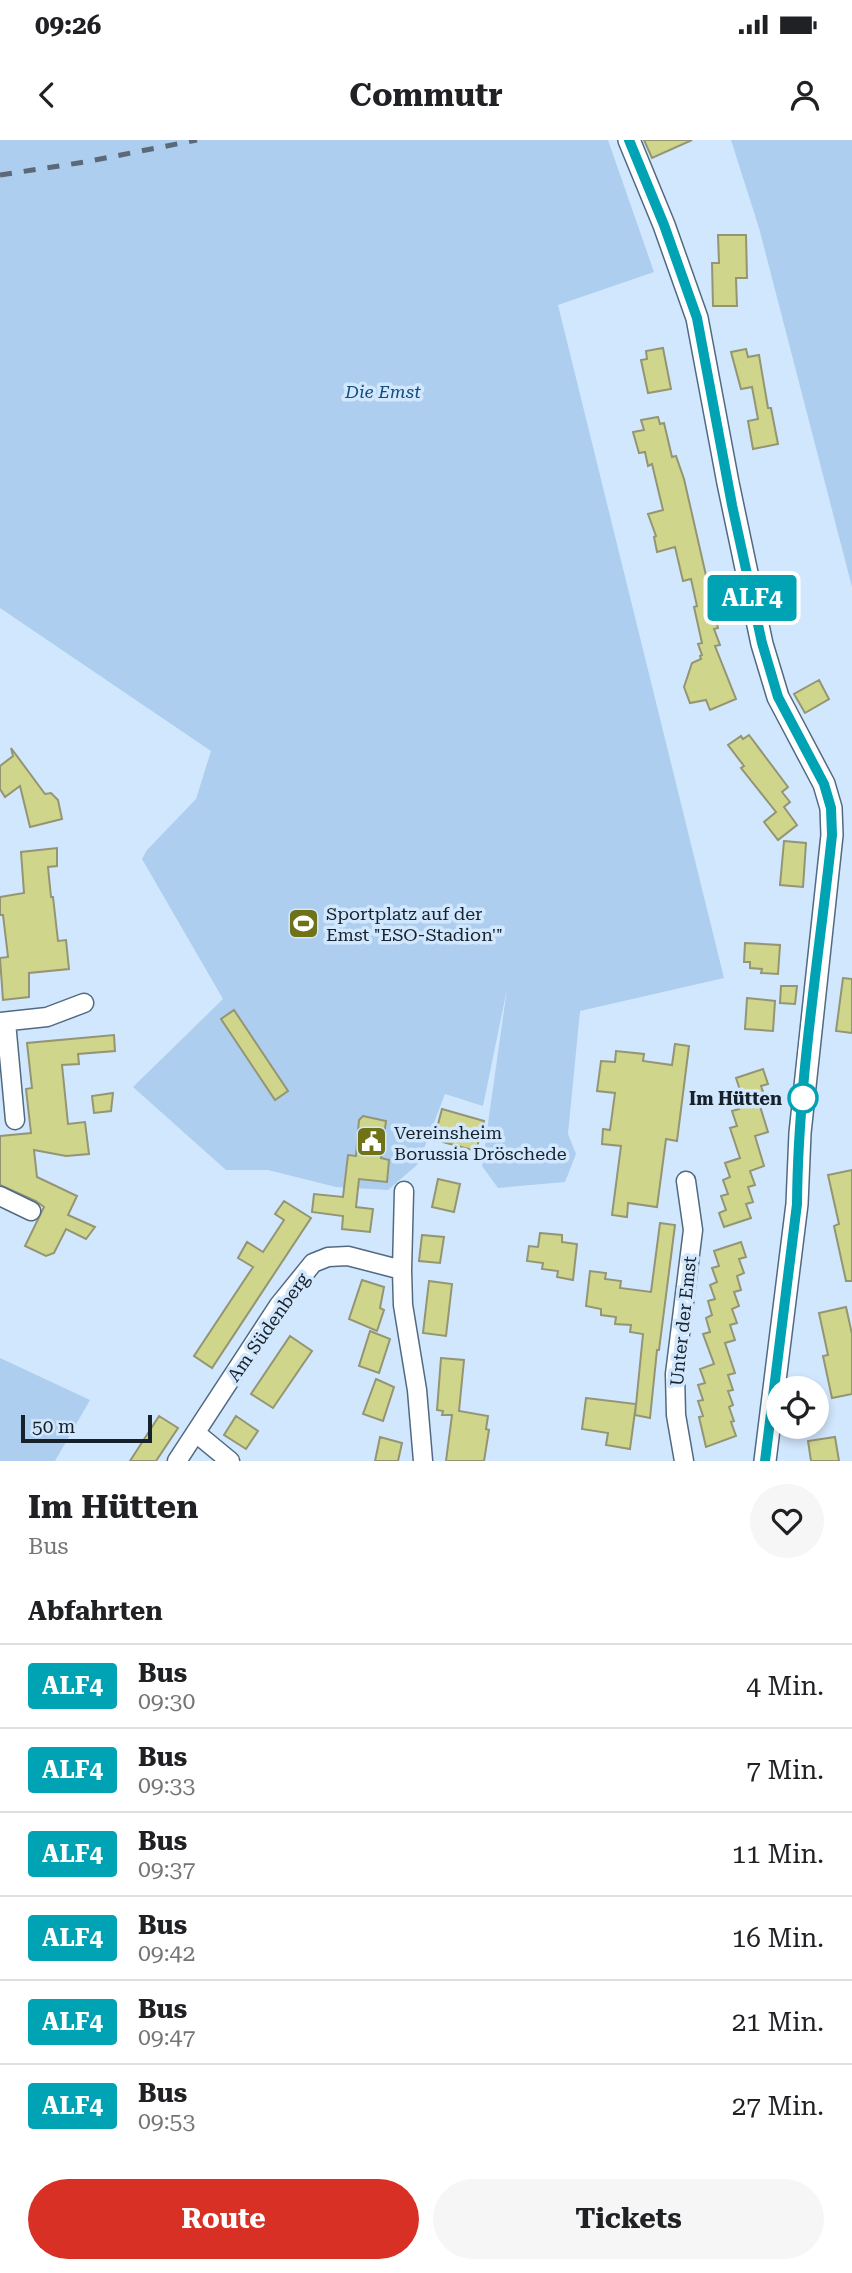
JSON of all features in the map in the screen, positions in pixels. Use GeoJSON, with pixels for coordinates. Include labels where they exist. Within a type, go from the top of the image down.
{"type":"FeatureCollection","features":[{"type":"Feature","properties":{"kind":"street"},"geometry":{"type":"LineString","coordinates":[[629,140],[664,225],[697,318],[730,494],[770,674],[788,719],[824,784],[831,808],[832,835],[802,1108],[797,1204],[765,1461]]}},
{"type":"Feature","properties":{"kind":"street"},"geometry":{"type":"LineString","coordinates":[[15,1121],[3,1022],[47,1017],[84,1003]]}},
{"type":"Feature","properties":{"kind":"street","name":"Unter der Emst"},"geometry":{"type":"LineString","coordinates":[[684,1461],[676,1415],[675,1374],[693,1230],[686,1181]]}},
{"type":"Feature","properties":{"kind":"street"},"geometry":{"type":"LineString","coordinates":[[404,1191],[404,1306],[417,1390],[423,1461]]}},
{"type":"Feature","properties":{"kind":"street"},"geometry":{"type":"LineString","coordinates":[[0,1196],[31,1211]]}},
{"type":"Feature","properties":{"kind":"street","name":"Am Südenberg"},"geometry":{"type":"LineString","coordinates":[[177,1461],[279,1306],[313,1263],[328,1257],[348,1256],[402,1270]]}},
{"type":"Feature","properties":{"kind":"street"},"geometry":{"type":"LineString","coordinates":[[196,1433],[230,1461]]}},
{"type":"Feature","properties":{"kind":"green space","name":"Die Emst"},"geometry":{"type":"Polygon","coordinates":[[[0,140],[608,140],[654,272],[558,305],[724,978],[580,1011],[568,1134],[576,1154],[565,1182],[498,1188],[482,1166],[507,989],[483,1106],[445,1094],[418,1164],[388,1190],[336,1187],[268,1170],[226,1170],[133,1087],[223,999],[142,859],[147,850],[196,799],[211,751],[0,608],[0,140]]]}},
{"type":"Feature","properties":{"kind":"green space"},"geometry":{"type":"Polygon","coordinates":[[[731,140],[852,140],[852,587],[759,228],[731,140]]]}},
{"type":"Feature","properties":{"kind":"green space"},"geometry":{"type":"Polygon","coordinates":[[[0,1358],[90,1400],[55,1461],[0,1461],[0,1358]]]}},
{"type":"Feature","properties":{"kind":"building"},"geometry":{"type":"Polygon","coordinates":[[[644,140],[692,140],[652,158],[644,140]]]}},
{"type":"Feature","properties":{"kind":"building"},"geometry":{"type":"Polygon","coordinates":[[[718,235],[746,235],[747,278],[736,278],[737,306],[713,306],[712,263],[719,263],[718,235]]]}},
{"type":"Feature","properties":{"kind":"building"},"geometry":{"type":"Polygon","coordinates":[[[663,348],[671,389],[648,393],[641,360],[647,359],[646,351],[663,348]]]}},
{"type":"Feature","properties":{"kind":"building"},"geometry":{"type":"Polygon","coordinates":[[[746,349],[748,357],[759,355],[768,408],[771,408],[778,444],[753,449],[748,421],[758,419],[752,387],[741,389],[731,352],[746,349]]]}},
{"type":"Feature","properties":{"kind":"building"},"geometry":{"type":"Polygon","coordinates":[[[658,417],[660,424],[664,423],[672,457],[676,456],[684,479],[718,628],[714,629],[720,645],[715,646],[736,699],[710,710],[706,700],[690,703],[684,687],[692,663],[701,659],[702,655],[698,644],[702,643],[694,607],[697,606],[691,579],[683,581],[675,547],[657,552],[656,536],[648,514],[663,510],[652,464],[648,466],[645,452],[639,453],[633,432],[644,430],[641,420],[658,417]]]}},
{"type":"Feature","properties":{"kind":"building"},"geometry":{"type":"Polygon","coordinates":[[[819,680],[829,699],[805,713],[794,694],[819,680]]]}},
{"type":"Feature","properties":{"kind":"building"},"geometry":{"type":"Polygon","coordinates":[[[749,735],[788,787],[782,792],[790,802],[784,807],[797,825],[778,840],[764,822],[776,812],[741,768],[744,766],[728,745],[741,736],[743,739],[749,735]]]}},
{"type":"Feature","properties":{"kind":"building"},"geometry":{"type":"Polygon","coordinates":[[[11,748],[45,794],[51,793],[58,800],[62,819],[30,827],[20,786],[5,797],[0,789],[0,766],[13,756],[11,748]]]}},
{"type":"Feature","properties":{"kind":"building"},"geometry":{"type":"Polygon","coordinates":[[[784,841],[806,843],[803,887],[780,885],[784,841]]]}},
{"type":"Feature","properties":{"kind":"building"},"geometry":{"type":"Polygon","coordinates":[[[57,848],[57,866],[48,867],[58,941],[66,940],[69,969],[29,973],[29,997],[3,1000],[0,958],[8,957],[3,915],[0,915],[0,897],[24,893],[21,852],[57,848]]]}},
{"type":"Feature","properties":{"kind":"building"},"geometry":{"type":"Polygon","coordinates":[[[745,943],[780,945],[778,974],[761,973],[762,969],[750,968],[750,962],[744,962],[745,943]]]}},
{"type":"Feature","properties":{"kind":"building"},"geometry":{"type":"Polygon","coordinates":[[[843,978],[852,979],[852,1033],[836,1031],[843,978]]]}},
{"type":"Feature","properties":{"kind":"building"},"geometry":{"type":"Polygon","coordinates":[[[781,986],[797,986],[795,1004],[780,1003],[781,986]]]}},
{"type":"Feature","properties":{"kind":"building"},"geometry":{"type":"Polygon","coordinates":[[[747,998],[775,1001],[773,1031],[745,1029],[747,998]]]}},
{"type":"Feature","properties":{"kind":"building"},"geometry":{"type":"Polygon","coordinates":[[[234,1010],[288,1091],[275,1100],[221,1019],[234,1010]]]}},
{"type":"Feature","properties":{"kind":"building"},"geometry":{"type":"Polygon","coordinates":[[[114,1035],[115,1051],[78,1054],[79,1064],[62,1065],[68,1124],[85,1122],[89,1154],[66,1156],[34,1150],[37,1177],[77,1196],[68,1215],[95,1227],[86,1239],[66,1229],[54,1253],[46,1256],[25,1246],[44,1207],[0,1185],[0,1136],[31,1133],[26,1089],[32,1088],[27,1043],[114,1035]]]}},
{"type":"Feature","properties":{"kind":"building"},"geometry":{"type":"Polygon","coordinates":[[[675,1044],[689,1046],[677,1141],[666,1139],[657,1207],[628,1203],[627,1217],[612,1215],[621,1146],[602,1144],[603,1129],[610,1130],[615,1093],[597,1091],[601,1061],[615,1062],[616,1051],[644,1054],[643,1061],[672,1065],[675,1044]]]}},
{"type":"Feature","properties":{"kind":"building"},"geometry":{"type":"Polygon","coordinates":[[[763,1069],[768,1084],[761,1086],[766,1100],[759,1103],[768,1132],[755,1136],[764,1166],[750,1171],[755,1185],[748,1187],[753,1202],[746,1204],[751,1218],[724,1227],[719,1213],[726,1210],[721,1196],[728,1194],[723,1180],[730,1177],[725,1163],[740,1158],[730,1128],[737,1126],[732,1111],[739,1109],[734,1095],[741,1093],[736,1078],[763,1069]]]}},
{"type":"Feature","properties":{"kind":"building"},"geometry":{"type":"Polygon","coordinates":[[[113,1093],[111,1111],[94,1113],[92,1096],[113,1093]]]}},
{"type":"Feature","properties":{"kind":"building"},"geometry":{"type":"Polygon","coordinates":[[[442,1109],[484,1121],[476,1151],[443,1142],[447,1130],[437,1128],[442,1109]]]}},
{"type":"Feature","properties":{"kind":"building"},"geometry":{"type":"Polygon","coordinates":[[[363,1116],[386,1121],[381,1158],[389,1160],[387,1182],[359,1179],[356,1207],[373,1209],[370,1232],[342,1229],[343,1216],[312,1212],[314,1194],[343,1197],[348,1155],[356,1156],[359,1120],[363,1116]]]}},
{"type":"Feature","properties":{"kind":"building"},"geometry":{"type":"Polygon","coordinates":[[[852,1170],[852,1281],[846,1281],[834,1226],[839,1224],[828,1175],[852,1170]]]}},
{"type":"Feature","properties":{"kind":"building"},"geometry":{"type":"Polygon","coordinates":[[[438,1179],[460,1184],[454,1212],[432,1207],[438,1179]]]}},
{"type":"Feature","properties":{"kind":"building"},"geometry":{"type":"Polygon","coordinates":[[[284,1201],[311,1218],[212,1368],[194,1356],[253,1267],[238,1258],[247,1242],[263,1252],[284,1220],[275,1214],[284,1201]]]}},
{"type":"Feature","properties":{"kind":"building"},"geometry":{"type":"Polygon","coordinates":[[[660,1223],[675,1225],[650,1418],[635,1415],[643,1334],[630,1332],[631,1325],[615,1324],[616,1317],[601,1315],[601,1309],[586,1306],[590,1271],[606,1273],[605,1279],[621,1281],[620,1288],[651,1292],[660,1223]]]}},
{"type":"Feature","properties":{"kind":"building"},"geometry":{"type":"Polygon","coordinates":[[[540,1233],[562,1235],[562,1242],[577,1244],[573,1280],[557,1277],[558,1271],[542,1269],[543,1263],[527,1261],[529,1246],[538,1247],[540,1233]]]}},
{"type":"Feature","properties":{"kind":"building"},"geometry":{"type":"Polygon","coordinates":[[[422,1235],[444,1237],[440,1263],[419,1261],[422,1235]]]}},
{"type":"Feature","properties":{"kind":"building"},"geometry":{"type":"Polygon","coordinates":[[[741,1242],[746,1257],[739,1259],[744,1273],[737,1276],[741,1290],[734,1292],[739,1306],[732,1309],[737,1323],[730,1325],[735,1340],[725,1343],[735,1373],[728,1375],[733,1390],[728,1391],[733,1405],[729,1407],[734,1421],[731,1422],[736,1436],[706,1447],[699,1417],[703,1416],[698,1401],[703,1400],[698,1385],[705,1383],[700,1369],[714,1364],[703,1334],[710,1332],[706,1318],[712,1315],[708,1301],[715,1299],[710,1285],[717,1282],[712,1268],[719,1266],[714,1251],[741,1242]]]}},
{"type":"Feature","properties":{"kind":"building"},"geometry":{"type":"Polygon","coordinates":[[[362,1280],[384,1287],[380,1308],[384,1310],[377,1331],[349,1319],[362,1280]]]}},
{"type":"Feature","properties":{"kind":"building"},"geometry":{"type":"Polygon","coordinates":[[[429,1281],[452,1284],[446,1336],[423,1333],[429,1281]]]}},
{"type":"Feature","properties":{"kind":"building"},"geometry":{"type":"Polygon","coordinates":[[[846,1307],[852,1334],[852,1394],[832,1398],[823,1356],[828,1355],[819,1313],[846,1307]]]}},
{"type":"Feature","properties":{"kind":"building"},"geometry":{"type":"Polygon","coordinates":[[[370,1331],[390,1339],[379,1373],[359,1366],[370,1331]]]}},
{"type":"Feature","properties":{"kind":"building"},"geometry":{"type":"Polygon","coordinates":[[[290,1336],[312,1351],[273,1408],[251,1394],[290,1336]]]}},
{"type":"Feature","properties":{"kind":"building"},"geometry":{"type":"Polygon","coordinates":[[[441,1358],[464,1360],[459,1411],[488,1416],[486,1429],[489,1430],[484,1461],[446,1461],[452,1415],[442,1415],[443,1411],[437,1410],[441,1358]]]}},
{"type":"Feature","properties":{"kind":"building"},"geometry":{"type":"Polygon","coordinates":[[[376,1379],[394,1387],[383,1421],[363,1414],[376,1379]]]}},
{"type":"Feature","properties":{"kind":"building"},"geometry":{"type":"Polygon","coordinates":[[[586,1398],[636,1404],[630,1449],[606,1445],[608,1433],[582,1429],[586,1398]]]}},
{"type":"Feature","properties":{"kind":"building"},"geometry":{"type":"Polygon","coordinates":[[[159,1416],[178,1428],[156,1461],[130,1461],[159,1416]]]}},
{"type":"Feature","properties":{"kind":"building"},"geometry":{"type":"Polygon","coordinates":[[[236,1416],[258,1431],[246,1449],[224,1435],[236,1416]]]}},
{"type":"Feature","properties":{"kind":"building"},"geometry":{"type":"Polygon","coordinates":[[[380,1437],[402,1443],[398,1461],[375,1461],[380,1437]]]}},
{"type":"Feature","properties":{"kind":"building"},"geometry":{"type":"Polygon","coordinates":[[[835,1437],[839,1461],[811,1461],[808,1441],[835,1437]]]}},
{"type":"Feature","properties":{"kind":"railway"},"geometry":{"type":"LineString","coordinates":[[0,175],[197,140]]}},
{"type":"Feature","properties":{"kind":"bus line","name":"ALF4"},"geometry":{"type":"LineString","coordinates":[[629,140],[664,225],[697,318],[737,527],[770,674],[788,719],[815,764],[831,808],[832,835],[803,1096],[797,1166],[797,1204],[776,1390],[765,1461]]}},
{"type":"Feature","properties":{"kind":"place","name":"Sportplatz auf der Emst \"ESO-Stadion'\""},"geometry":{"type":"Point","coordinates":[303,923]}},
{"type":"Feature","properties":{"kind":"place","name":"Im Hütten"},"geometry":{"type":"Point","coordinates":[803,1098]}},
{"type":"Feature","properties":{"kind":"place","name":"Vereinsheim Borussia Dröschede"},"geometry":{"type":"Point","coordinates":[371,1142]}}]}
